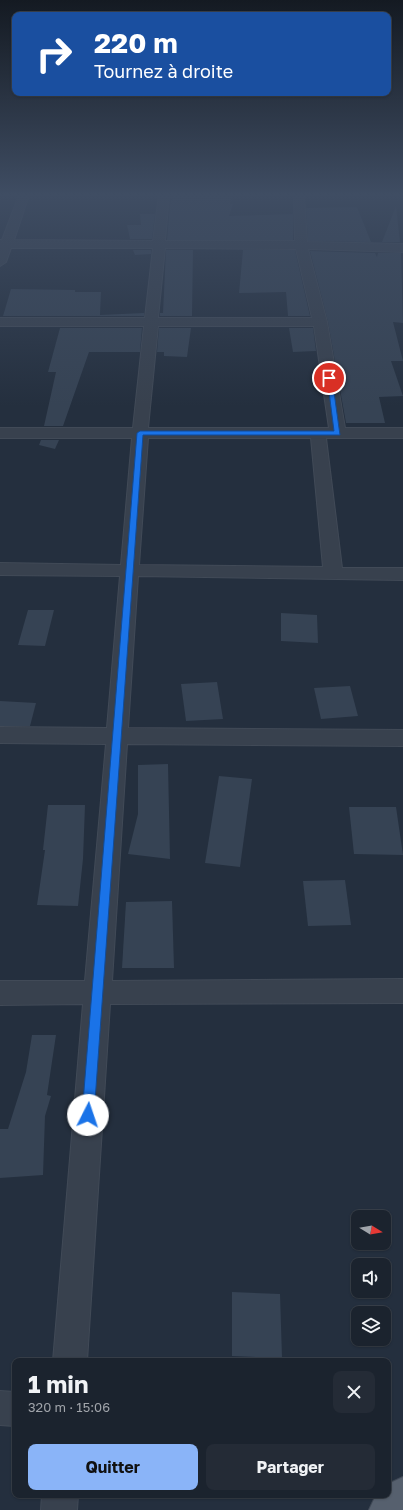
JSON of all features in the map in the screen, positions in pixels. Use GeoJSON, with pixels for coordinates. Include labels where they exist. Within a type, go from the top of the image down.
{"type":"FeatureCollection","features":[{"type":"Feature","properties":{"kind":"main road"},"geometry":{"type":"LineString","coordinates":[[387,1510],[403,1495]]}},
{"type":"Feature","properties":{"kind":"street"},"geometry":{"type":"LineString","coordinates":[[70,1358],[140,433],[157,265]]}},
{"type":"Feature","properties":{"kind":"street"},"geometry":{"type":"LineString","coordinates":[[306,265],[320,322],[338,433]]}},
{"type":"Feature","properties":{"kind":"street"},"geometry":{"type":"LineString","coordinates":[[0,322],[320,322]]}},
{"type":"Feature","properties":{"kind":"street"},"geometry":{"type":"LineString","coordinates":[[0,433],[403,433]]}},
{"type":"Feature","properties":{"kind":"street"},"geometry":{"type":"LineString","coordinates":[[318,433],[333,573]]}},
{"type":"Feature","properties":{"kind":"street"},"geometry":{"type":"LineString","coordinates":[[0,569],[403,574]]}},
{"type":"Feature","properties":{"kind":"street"},"geometry":{"type":"LineString","coordinates":[[0,735],[403,738]]}},
{"type":"Feature","properties":{"kind":"street"},"geometry":{"type":"LineString","coordinates":[[0,993],[403,991]]}},
{"type":"Feature","properties":{"kind":"street"},"geometry":{"type":"LineString","coordinates":[[0,1408],[12,1409]]}},
{"type":"Feature","properties":{"kind":"street"},"geometry":{"type":"LineString","coordinates":[[59,1510],[60,1498]]}},
{"type":"Feature","properties":{"kind":"building"},"geometry":{"type":"Polygon","coordinates":[[[165,265],[193,265],[192,316],[160,316],[160,313],[163,313],[165,265]]]}},
{"type":"Feature","properties":{"kind":"building"},"geometry":{"type":"Polygon","coordinates":[[[242,265],[299,265],[310,316],[288,316],[286,292],[239,293],[242,265]]]}},
{"type":"Feature","properties":{"kind":"building"},"geometry":{"type":"Polygon","coordinates":[[[314,265],[401,265],[403,323],[393,322],[403,361],[391,361],[403,396],[379,397],[385,423],[346,423],[328,322],[314,265]]]}},
{"type":"Feature","properties":{"kind":"building"},"geometry":{"type":"Polygon","coordinates":[[[11,289],[101,292],[100,315],[144,313],[144,316],[3,316],[11,289]]]}},
{"type":"Feature","properties":{"kind":"building"},"geometry":{"type":"Polygon","coordinates":[[[60,328],[142,328],[140,352],[89,352],[63,426],[44,426],[56,372],[48,372],[60,328]]]}},
{"type":"Feature","properties":{"kind":"building"},"geometry":{"type":"Polygon","coordinates":[[[159,328],[191,328],[187,357],[164,356],[164,352],[157,352],[159,328]]]}},
{"type":"Feature","properties":{"kind":"building"},"geometry":{"type":"Polygon","coordinates":[[[289,328],[313,328],[316,351],[293,352],[289,328]]]}},
{"type":"Feature","properties":{"kind":"building"},"geometry":{"type":"Polygon","coordinates":[[[41,440],[59,440],[55,449],[39,445],[41,440]]]}},
{"type":"Feature","properties":{"kind":"building"},"geometry":{"type":"Polygon","coordinates":[[[28,610],[54,610],[45,646],[18,645],[28,610]]]}},
{"type":"Feature","properties":{"kind":"building"},"geometry":{"type":"Polygon","coordinates":[[[281,613],[317,615],[318,643],[281,641],[281,613]]]}},
{"type":"Feature","properties":{"kind":"building"},"geometry":{"type":"Polygon","coordinates":[[[217,682],[223,719],[186,721],[181,684],[217,682]]]}},
{"type":"Feature","properties":{"kind":"building"},"geometry":{"type":"Polygon","coordinates":[[[350,686],[358,716],[321,719],[314,688],[350,686]]]}},
{"type":"Feature","properties":{"kind":"building"},"geometry":{"type":"Polygon","coordinates":[[[0,701],[36,703],[30,726],[0,726],[0,701]]]}},
{"type":"Feature","properties":{"kind":"building"},"geometry":{"type":"Polygon","coordinates":[[[168,764],[170,859],[128,854],[138,814],[138,765],[168,764]]]}},
{"type":"Feature","properties":{"kind":"building"},"geometry":{"type":"Polygon","coordinates":[[[219,776],[252,779],[240,867],[205,863],[219,776]]]}},
{"type":"Feature","properties":{"kind":"building"},"geometry":{"type":"Polygon","coordinates":[[[48,805],[85,805],[83,859],[78,906],[37,905],[45,850],[43,850],[48,805]]]}},
{"type":"Feature","properties":{"kind":"building"},"geometry":{"type":"Polygon","coordinates":[[[349,807],[396,807],[403,855],[354,854],[349,807]]]}},
{"type":"Feature","properties":{"kind":"building"},"geometry":{"type":"Polygon","coordinates":[[[345,880],[351,925],[308,926],[303,881],[345,880]]]}},
{"type":"Feature","properties":{"kind":"building"},"geometry":{"type":"Polygon","coordinates":[[[172,901],[174,968],[122,968],[126,902],[172,901]]]}},
{"type":"Feature","properties":{"kind":"building"},"geometry":{"type":"Polygon","coordinates":[[[32,1035],[56,1035],[47,1095],[51,1096],[45,1116],[43,1175],[0,1178],[0,1129],[8,1129],[26,1072],[32,1035]]]}},
{"type":"Feature","properties":{"kind":"building"},"geometry":{"type":"Polygon","coordinates":[[[232,1292],[280,1294],[282,1358],[232,1356],[232,1292]]]}},
{"type":"Feature","properties":{"kind":"route"},"geometry":{"type":"LineString","coordinates":[[88,1115],[140,433],[338,433],[329,378]]}}]}
